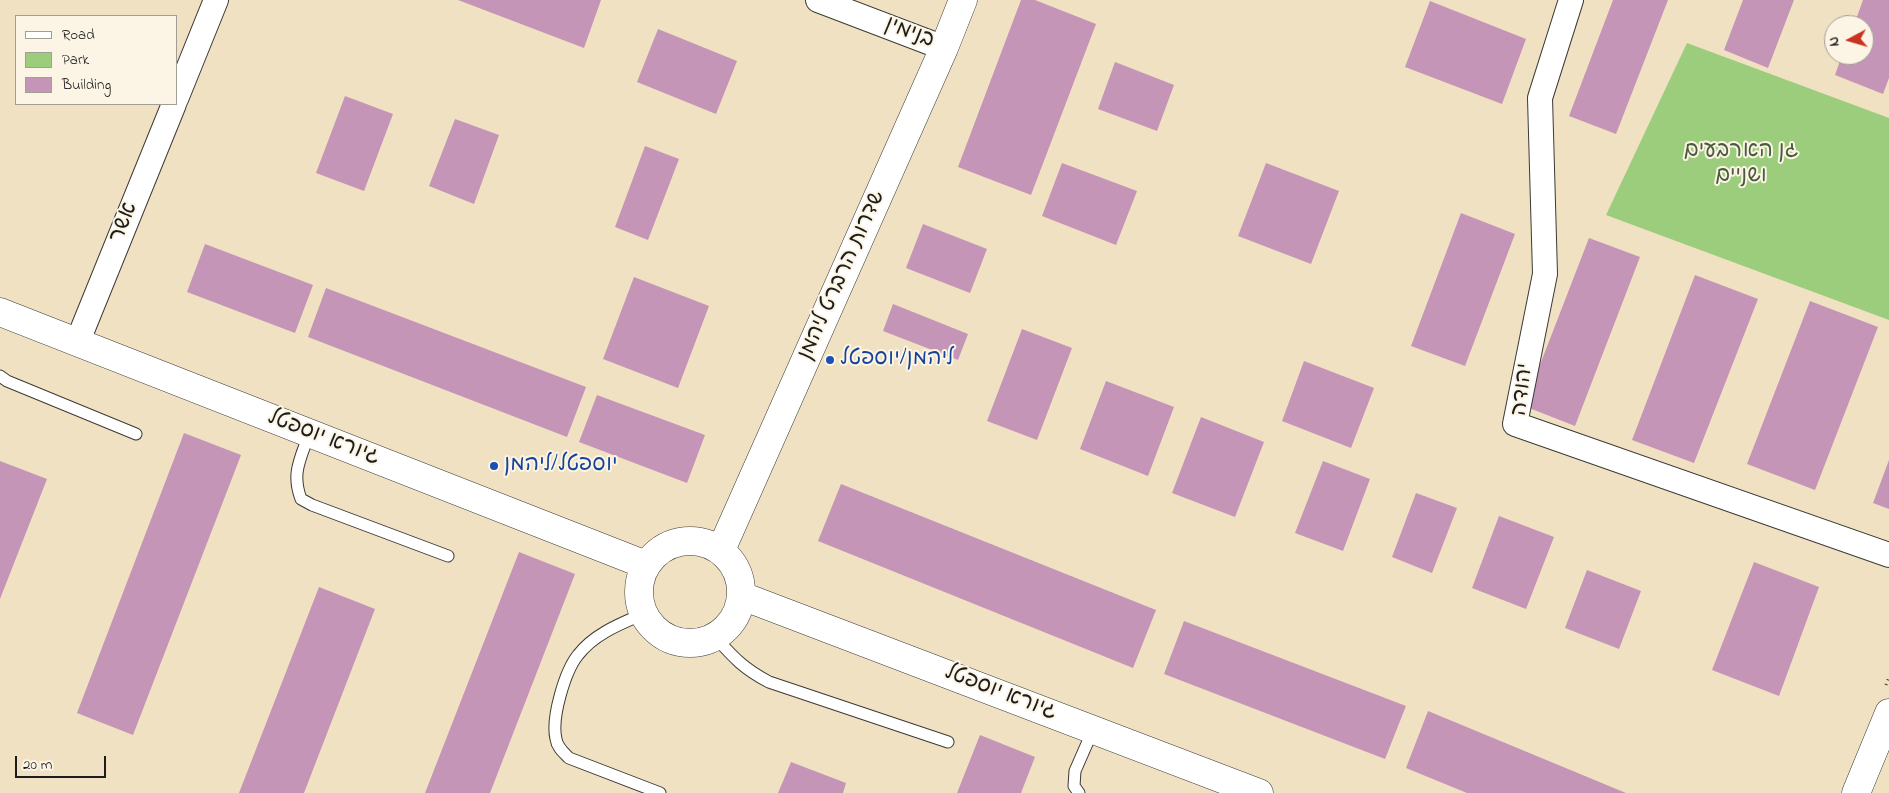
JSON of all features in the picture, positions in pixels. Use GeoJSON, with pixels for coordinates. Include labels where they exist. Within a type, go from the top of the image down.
{"type":"FeatureCollection","features":[{"type":"Feature","properties":{"kind":"street"},"geometry":{"type":"LineString","coordinates":[[178,93],[216,0]]}},
{"type":"Feature","properties":{"kind":"street","name":"בנימין"},"geometry":{"type":"LineString","coordinates":[[818,0],[944,48]]}},
{"type":"Feature","properties":{"kind":"street","name":"שדרות הרברט ליהמן"},"geometry":{"type":"LineString","coordinates":[[721,550],[944,48],[963,0]]}},
{"type":"Feature","properties":{"kind":"street","name":"יהודה"},"geometry":{"type":"LineString","coordinates":[[1571,0],[1540,98],[1545,274],[1515,424],[1889,555]]}},
{"type":"Feature","properties":{"kind":"street","name":"אשר"},"geometry":{"type":"LineString","coordinates":[[76,343],[174,105]]}},
{"type":"Feature","properties":{"kind":"street","name":"גיורא יוספטל"},"geometry":{"type":"LineString","coordinates":[[0,312],[646,565]]}},
{"type":"Feature","properties":{"kind":"street"},"geometry":{"type":"LineString","coordinates":[[689,540],[706,542],[721,550],[733,563],[740,578],[742,596],[738,612],[728,626],[715,637],[700,643],[683,643],[666,638],[653,628],[643,614],[638,598],[640,581],[646,565],[657,552],[672,543],[689,540]]}},
{"type":"Feature","properties":{"kind":"street","name":"גיורא יוספטל"},"geometry":{"type":"LineString","coordinates":[[742,596],[1259,793]]}},
{"type":"Feature","properties":{"kind":"street"},"geometry":{"type":"LineString","coordinates":[[1856,793],[1889,713]]}},
{"type":"Feature","properties":{"kind":"lane"},"geometry":{"type":"LineString","coordinates":[[0,376],[7,381],[136,434]]}},
{"type":"Feature","properties":{"kind":"lane"},"geometry":{"type":"LineString","coordinates":[[308,434],[296,474],[296,485],[301,499],[312,505],[448,556]]}},
{"type":"Feature","properties":{"kind":"lane"},"geometry":{"type":"LineString","coordinates":[[643,614],[612,628],[579,654],[569,671],[557,711],[556,740],[560,749],[569,758],[660,793]]}},
{"type":"Feature","properties":{"kind":"lane"},"geometry":{"type":"LineString","coordinates":[[715,637],[738,663],[769,682],[948,742]]}},
{"type":"Feature","properties":{"kind":"lane"},"geometry":{"type":"LineString","coordinates":[[1079,793],[1074,786],[1075,771],[1093,730]]}},
{"type":"Feature","properties":{"kind":"green space","name":"גן הארבעים ושניים"},"geometry":{"type":"Polygon","coordinates":[[[1687,43],[1889,118],[1889,320],[1606,215],[1687,43]]]}},
{"type":"Feature","properties":{"kind":"building"},"geometry":{"type":"Polygon","coordinates":[[[458,0],[601,0],[584,48],[458,0]]]}},
{"type":"Feature","properties":{"kind":"building"},"geometry":{"type":"Polygon","coordinates":[[[1021,0],[1035,0],[1096,24],[1031,195],[958,167],[1021,0]]]}},
{"type":"Feature","properties":{"kind":"building"},"geometry":{"type":"Polygon","coordinates":[[[1613,0],[1668,0],[1616,134],[1569,116],[1613,0]]]}},
{"type":"Feature","properties":{"kind":"building"},"geometry":{"type":"Polygon","coordinates":[[[1743,0],[1794,0],[1768,68],[1724,50],[1743,0]]]}},
{"type":"Feature","properties":{"kind":"building"},"geometry":{"type":"Polygon","coordinates":[[[1863,0],[1889,0],[1889,78],[1883,94],[1835,75],[1838,65],[1874,65],[1874,15],[1858,15],[1863,0]]]}},
{"type":"Feature","properties":{"kind":"building"},"geometry":{"type":"Polygon","coordinates":[[[1430,1],[1526,39],[1502,104],[1405,67],[1430,1]]]}},
{"type":"Feature","properties":{"kind":"building"},"geometry":{"type":"Polygon","coordinates":[[[658,29],[737,61],[716,114],[637,82],[658,29]]]}},
{"type":"Feature","properties":{"kind":"building"},"geometry":{"type":"Polygon","coordinates":[[[1115,62],[1174,85],[1157,131],[1098,109],[1115,62]]]}},
{"type":"Feature","properties":{"kind":"building"},"geometry":{"type":"Polygon","coordinates":[[[345,96],[393,114],[364,191],[316,173],[345,96]]]}},
{"type":"Feature","properties":{"kind":"building"},"geometry":{"type":"Polygon","coordinates":[[[455,119],[499,135],[474,204],[429,186],[455,119]]]}},
{"type":"Feature","properties":{"kind":"building"},"geometry":{"type":"Polygon","coordinates":[[[645,146],[679,159],[648,240],[615,227],[645,146]]]}},
{"type":"Feature","properties":{"kind":"building"},"geometry":{"type":"Polygon","coordinates":[[[1062,163],[1137,191],[1116,245],[1042,216],[1062,163]]]}},
{"type":"Feature","properties":{"kind":"building"},"geometry":{"type":"Polygon","coordinates":[[[1266,163],[1339,191],[1311,264],[1238,236],[1266,163]]]}},
{"type":"Feature","properties":{"kind":"building"},"geometry":{"type":"Polygon","coordinates":[[[1461,213],[1515,234],[1465,366],[1411,346],[1461,213]]]}},
{"type":"Feature","properties":{"kind":"building"},"geometry":{"type":"Polygon","coordinates":[[[923,224],[987,249],[970,293],[906,268],[923,224]]]}},
{"type":"Feature","properties":{"kind":"building"},"geometry":{"type":"Polygon","coordinates":[[[1589,238],[1640,257],[1575,426],[1524,406],[1589,238]]]}},
{"type":"Feature","properties":{"kind":"building"},"geometry":{"type":"Polygon","coordinates":[[[205,244],[313,285],[295,333],[187,292],[205,244]]]}},
{"type":"Feature","properties":{"kind":"building"},"geometry":{"type":"Polygon","coordinates":[[[1695,275],[1758,299],[1694,463],[1632,440],[1695,275]]]}},
{"type":"Feature","properties":{"kind":"building"},"geometry":{"type":"Polygon","coordinates":[[[634,277],[709,306],[678,388],[603,359],[634,277]]]}},
{"type":"Feature","properties":{"kind":"building"},"geometry":{"type":"Polygon","coordinates":[[[326,288],[586,387],[567,437],[308,337],[326,288]]]}},
{"type":"Feature","properties":{"kind":"building"},"geometry":{"type":"Polygon","coordinates":[[[1810,301],[1878,327],[1815,490],[1747,464],[1810,301]]]}},
{"type":"Feature","properties":{"kind":"building"},"geometry":{"type":"Polygon","coordinates":[[[893,304],[968,334],[958,360],[883,331],[893,304]]]}},
{"type":"Feature","properties":{"kind":"building"},"geometry":{"type":"Polygon","coordinates":[[[1022,329],[1072,348],[1037,440],[987,421],[1022,329]]]}},
{"type":"Feature","properties":{"kind":"building"},"geometry":{"type":"Polygon","coordinates":[[[1304,361],[1374,388],[1351,448],[1282,421],[1304,361]]]}},
{"type":"Feature","properties":{"kind":"building"},"geometry":{"type":"Polygon","coordinates":[[[1106,381],[1174,407],[1148,476],[1080,449],[1106,381]]]}},
{"type":"Feature","properties":{"kind":"building"},"geometry":{"type":"Polygon","coordinates":[[[597,395],[705,435],[687,483],[579,442],[597,395]]]}},
{"type":"Feature","properties":{"kind":"building"},"geometry":{"type":"Polygon","coordinates":[[[1201,417],[1264,442],[1235,517],[1172,493],[1201,417]]]}},
{"type":"Feature","properties":{"kind":"building"},"geometry":{"type":"Polygon","coordinates":[[[184,433],[241,455],[133,735],[77,713],[184,433]]]}},
{"type":"Feature","properties":{"kind":"building"},"geometry":{"type":"Polygon","coordinates":[[[1889,460],[1889,509],[1873,503],[1889,460]]]}},
{"type":"Feature","properties":{"kind":"building"},"geometry":{"type":"Polygon","coordinates":[[[0,461],[47,479],[0,599],[0,461]]]}},
{"type":"Feature","properties":{"kind":"building"},"geometry":{"type":"Polygon","coordinates":[[[1323,461],[1370,479],[1343,551],[1295,533],[1323,461]]]}},
{"type":"Feature","properties":{"kind":"building"},"geometry":{"type":"Polygon","coordinates":[[[841,484],[1156,610],[1133,668],[818,541],[841,484]]]}},
{"type":"Feature","properties":{"kind":"building"},"geometry":{"type":"Polygon","coordinates":[[[1416,493],[1457,508],[1432,573],[1392,557],[1416,493]]]}},
{"type":"Feature","properties":{"kind":"building"},"geometry":{"type":"Polygon","coordinates":[[[1499,516],[1554,537],[1526,609],[1472,588],[1499,516]]]}},
{"type":"Feature","properties":{"kind":"building"},"geometry":{"type":"Polygon","coordinates":[[[519,552],[575,574],[490,793],[425,793],[519,552]]]}},
{"type":"Feature","properties":{"kind":"building"},"geometry":{"type":"Polygon","coordinates":[[[1754,562],[1819,587],[1779,696],[1712,670],[1754,562]]]}},
{"type":"Feature","properties":{"kind":"building"},"geometry":{"type":"Polygon","coordinates":[[[1587,570],[1641,591],[1619,649],[1565,628],[1587,570]]]}},
{"type":"Feature","properties":{"kind":"building"},"geometry":{"type":"Polygon","coordinates":[[[319,587],[375,609],[304,793],[239,793],[319,587]]]}},
{"type":"Feature","properties":{"kind":"building"},"geometry":{"type":"Polygon","coordinates":[[[1184,621],[1406,706],[1385,759],[1164,674],[1184,621]]]}},
{"type":"Feature","properties":{"kind":"building"},"geometry":{"type":"Polygon","coordinates":[[[1428,711],[1626,793],[1467,793],[1406,768],[1428,711]]]}},
{"type":"Feature","properties":{"kind":"building"},"geometry":{"type":"Polygon","coordinates":[[[980,735],[1035,757],[1021,793],[957,793],[980,735]]]}},
{"type":"Feature","properties":{"kind":"building"},"geometry":{"type":"Polygon","coordinates":[[[791,762],[846,783],[843,793],[778,793],[791,762]]]}},
{"type":"Feature","properties":{"kind":"place","name":"ליהמן/יוספטל"},"geometry":{"type":"Point","coordinates":[830,360]}},
{"type":"Feature","properties":{"kind":"place","name":"יוספטל/ליהמן"},"geometry":{"type":"Point","coordinates":[494,466]}}]}
